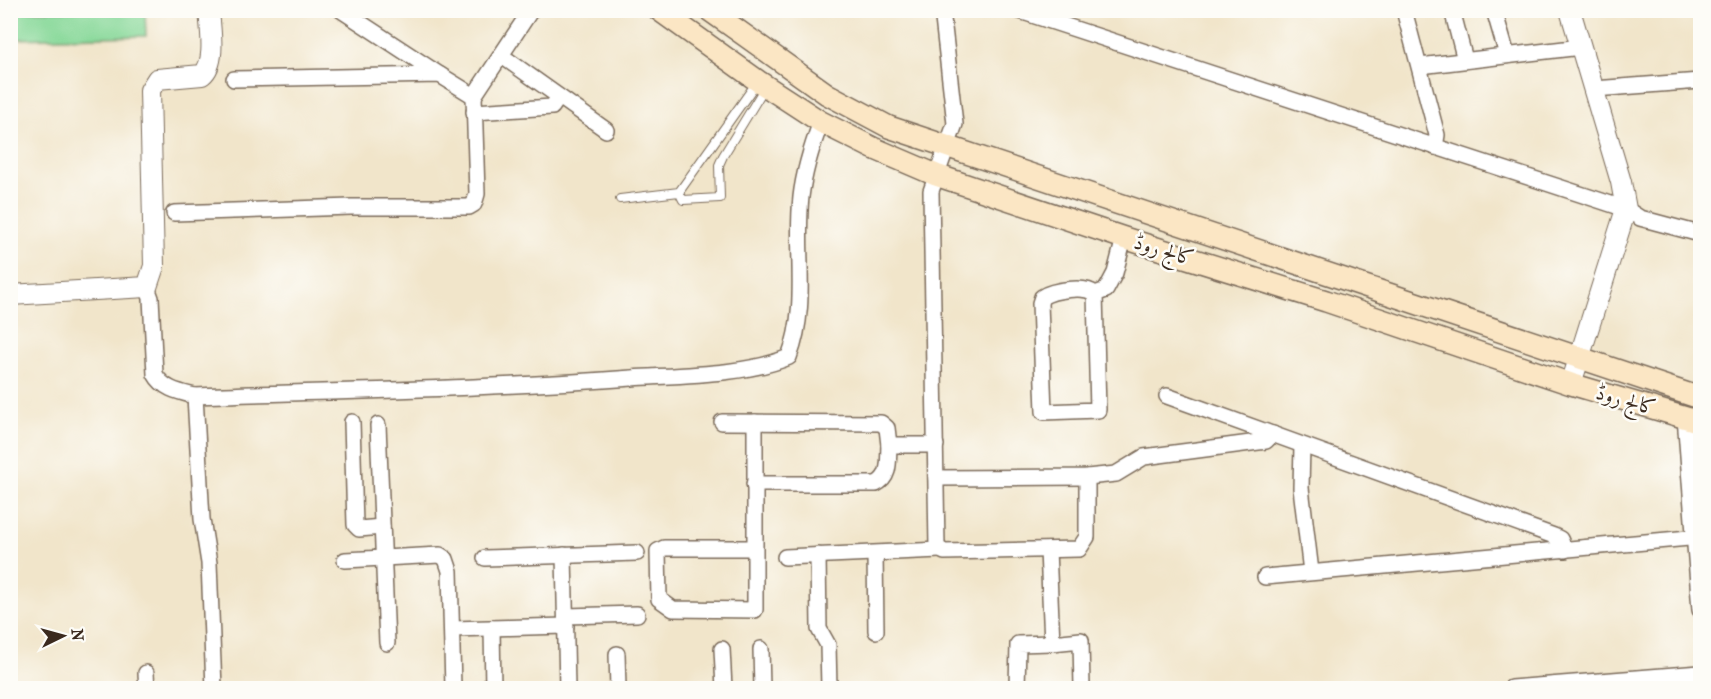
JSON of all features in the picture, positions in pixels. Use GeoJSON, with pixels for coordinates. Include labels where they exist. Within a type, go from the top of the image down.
{"type":"FeatureCollection","features":[{"type":"Feature","properties":{"kind":"main road","name":"کالج روڈ"},"geometry":{"type":"LineString","coordinates":[[659,10],[762,84],[821,122],[873,148],[936,175],[1124,238],[1326,301],[1572,384],[1693,420]]}},
{"type":"Feature","properties":{"kind":"main road","name":"کالج روڈ"},"geometry":{"type":"LineString","coordinates":[[709,10],[842,104],[890,127],[946,148],[1701,398]]}},
{"type":"Feature","properties":{"kind":"street"},"geometry":{"type":"LineString","coordinates":[[209,10],[210,62],[206,72],[202,75],[157,79],[150,90],[154,266],[147,287],[152,298],[155,374],[160,382],[171,389],[195,396],[560,384],[716,372],[777,362],[789,357],[798,334],[801,199],[812,145],[821,122]]}},
{"type":"Feature","properties":{"kind":"street"},"geometry":{"type":"LineString","coordinates":[[341,10],[474,96]]}},
{"type":"Feature","properties":{"kind":"street"},"geometry":{"type":"LineString","coordinates":[[174,213],[351,207],[469,207],[474,204],[477,194],[474,96],[531,10]]}},
{"type":"Feature","properties":{"kind":"street"},"geometry":{"type":"LineString","coordinates":[[940,550],[936,541],[931,191],[955,124],[942,10]]}},
{"type":"Feature","properties":{"kind":"street"},"geometry":{"type":"LineString","coordinates":[[1017,10],[1626,209],[1640,218],[1699,230]]}},
{"type":"Feature","properties":{"kind":"street"},"geometry":{"type":"LineString","coordinates":[[1404,10],[1437,135],[1435,147]]}},
{"type":"Feature","properties":{"kind":"street"},"geometry":{"type":"LineString","coordinates":[[1452,10],[1465,60]]}},
{"type":"Feature","properties":{"kind":"street"},"geometry":{"type":"LineString","coordinates":[[1494,10],[1507,55]]}},
{"type":"Feature","properties":{"kind":"street"},"geometry":{"type":"LineString","coordinates":[[1570,10],[1621,182],[1626,209],[1572,384]]}},
{"type":"Feature","properties":{"kind":"street"},"geometry":{"type":"LineString","coordinates":[[1420,66],[1581,47]]}},
{"type":"Feature","properties":{"kind":"street"},"geometry":{"type":"LineString","coordinates":[[502,56],[606,130]]}},
{"type":"Feature","properties":{"kind":"street"},"geometry":{"type":"LineString","coordinates":[[234,79],[440,75]]}},
{"type":"Feature","properties":{"kind":"street"},"geometry":{"type":"LineString","coordinates":[[1594,89],[1701,81]]}},
{"type":"Feature","properties":{"kind":"street"},"geometry":{"type":"LineString","coordinates":[[474,112],[552,107],[559,97]]}},
{"type":"Feature","properties":{"kind":"street"},"geometry":{"type":"LineString","coordinates":[[1095,294],[1110,286],[1124,238]]}},
{"type":"Feature","properties":{"kind":"street"},"geometry":{"type":"LineString","coordinates":[[10,295],[147,287]]}},
{"type":"Feature","properties":{"kind":"street"},"geometry":{"type":"LineString","coordinates":[[1090,290],[1095,294],[1098,410],[1044,412],[1040,303],[1042,297],[1054,291],[1090,290]]}},
{"type":"Feature","properties":{"kind":"street"},"geometry":{"type":"LineString","coordinates":[[195,396],[202,519],[209,563],[214,688]]}},
{"type":"Feature","properties":{"kind":"street"},"geometry":{"type":"LineString","coordinates":[[1167,396],[1554,536],[1560,539],[1565,550]]}},
{"type":"Feature","properties":{"kind":"street"},"geometry":{"type":"LineString","coordinates":[[1693,420],[1701,610]]}},
{"type":"Feature","properties":{"kind":"street"},"geometry":{"type":"LineString","coordinates":[[352,422],[355,525],[359,529],[382,527]]}},
{"type":"Feature","properties":{"kind":"street"},"geometry":{"type":"LineString","coordinates":[[722,422],[881,423],[887,428],[889,446],[887,473],[883,481],[876,484],[754,484]]}},
{"type":"Feature","properties":{"kind":"street"},"geometry":{"type":"LineString","coordinates":[[755,422],[754,484],[755,548],[755,610],[674,609],[659,599],[658,551],[664,548],[755,548]]}},
{"type":"Feature","properties":{"kind":"street"},"geometry":{"type":"LineString","coordinates":[[378,425],[387,643]]}},
{"type":"Feature","properties":{"kind":"street"},"geometry":{"type":"LineString","coordinates":[[936,478],[1087,477],[1116,474],[1144,457],[1266,441],[1273,434]]}},
{"type":"Feature","properties":{"kind":"street"},"geometry":{"type":"LineString","coordinates":[[889,446],[936,445]]}},
{"type":"Feature","properties":{"kind":"street"},"geometry":{"type":"LineString","coordinates":[[1302,446],[1300,488],[1311,572]]}},
{"type":"Feature","properties":{"kind":"street"},"geometry":{"type":"LineString","coordinates":[[785,557],[940,550],[1079,549],[1085,542],[1087,477]]}},
{"type":"Feature","properties":{"kind":"street"},"geometry":{"type":"LineString","coordinates":[[1265,577],[1697,537]]}},
{"type":"Feature","properties":{"kind":"street"},"geometry":{"type":"LineString","coordinates":[[1048,550],[1052,643]]}},
{"type":"Feature","properties":{"kind":"street"},"geometry":{"type":"LineString","coordinates":[[485,558],[637,553]]}},
{"type":"Feature","properties":{"kind":"street"},"geometry":{"type":"LineString","coordinates":[[875,554],[876,632]]}},
{"type":"Feature","properties":{"kind":"street"},"geometry":{"type":"LineString","coordinates":[[345,560],[440,555],[446,559],[450,571],[453,688]]}},
{"type":"Feature","properties":{"kind":"street"},"geometry":{"type":"LineString","coordinates":[[564,555],[567,688]]}},
{"type":"Feature","properties":{"kind":"street"},"geometry":{"type":"LineString","coordinates":[[818,555],[819,629],[828,645],[829,688]]}},
{"type":"Feature","properties":{"kind":"street"},"geometry":{"type":"LineString","coordinates":[[452,629],[492,628],[637,614]]}},
{"type":"Feature","properties":{"kind":"street"},"geometry":{"type":"LineString","coordinates":[[492,628],[493,688]]}},
{"type":"Feature","properties":{"kind":"street"},"geometry":{"type":"LineString","coordinates":[[1017,688],[1018,644],[1081,640],[1082,688]]}},
{"type":"Feature","properties":{"kind":"street"},"geometry":{"type":"LineString","coordinates":[[722,649],[724,688]]}},
{"type":"Feature","properties":{"kind":"street"},"geometry":{"type":"LineString","coordinates":[[761,650],[762,688]]}},
{"type":"Feature","properties":{"kind":"street"},"geometry":{"type":"LineString","coordinates":[[617,654],[618,688]]}},
{"type":"Feature","properties":{"kind":"street"},"geometry":{"type":"LineString","coordinates":[[1510,688],[1701,673]]}},
{"type":"Feature","properties":{"kind":"lane"},"geometry":{"type":"LineString","coordinates":[[679,192],[683,200],[720,198],[719,165],[762,84]]}},
{"type":"Feature","properties":{"kind":"lane"},"geometry":{"type":"LineString","coordinates":[[620,199],[679,192],[762,84]]}},
{"type":"Feature","properties":{"kind":"green space"},"geometry":{"type":"Polygon","coordinates":[[[10,11],[145,11],[146,36],[11,39],[10,11]]]}}]}
